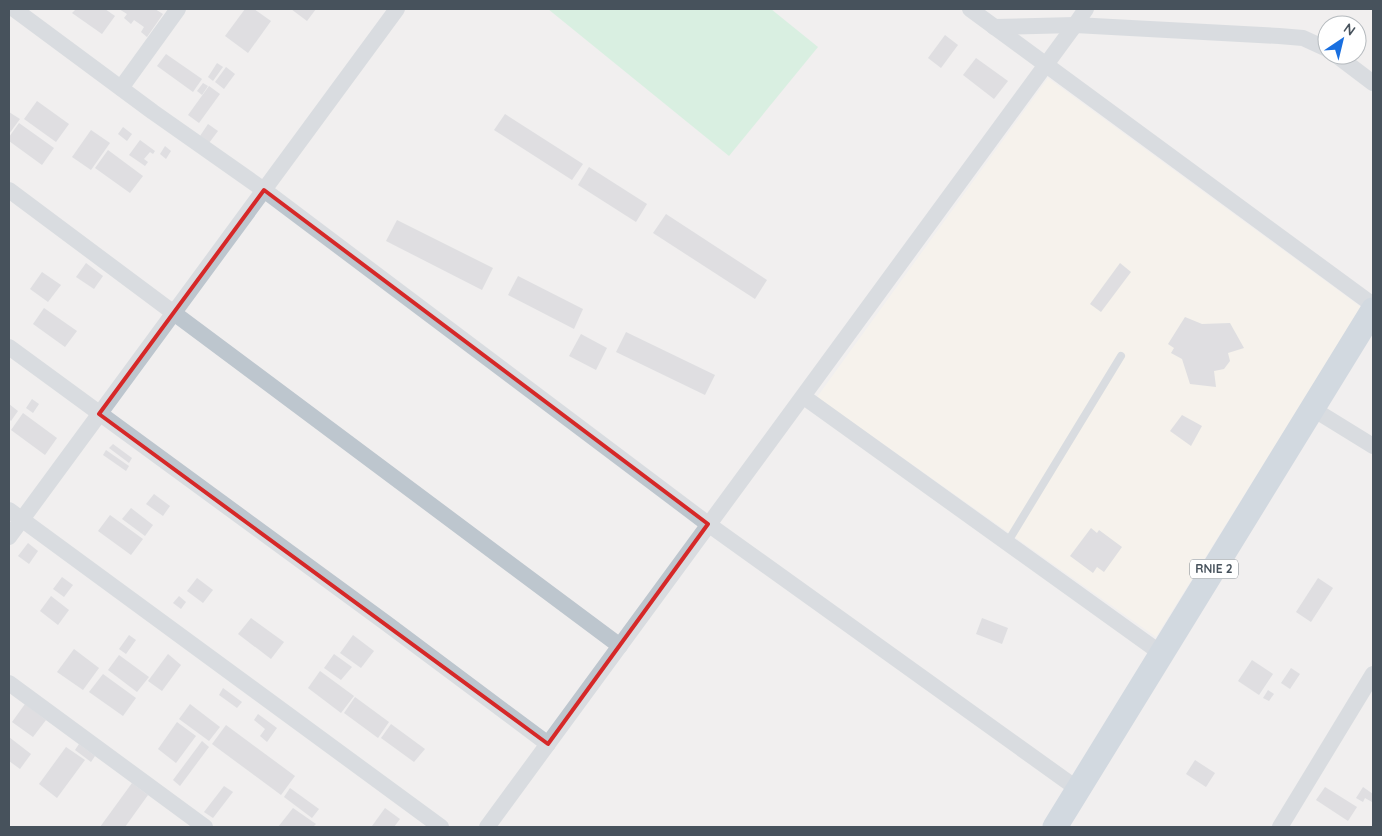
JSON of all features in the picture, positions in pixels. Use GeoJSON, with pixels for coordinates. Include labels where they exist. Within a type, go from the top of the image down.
{"type":"FeatureCollection","features":[{"type":"Feature","properties":{"kind":"main road","name":"RNIE 2"},"geometry":{"type":"LineString","coordinates":[[1055,827],[1373,310]]}},
{"type":"Feature","properties":{"kind":"street"},"geometry":{"type":"LineString","coordinates":[[14,9],[264,190],[708,524],[1079,790]]}},
{"type":"Feature","properties":{"kind":"street"},"geometry":{"type":"LineString","coordinates":[[121,88],[178,9]]}},
{"type":"Feature","properties":{"kind":"street"},"geometry":{"type":"LineString","coordinates":[[9,537],[15,515],[99,414],[398,9]]}},
{"type":"Feature","properties":{"kind":"street"},"geometry":{"type":"LineString","coordinates":[[970,9],[1373,306]]}},
{"type":"Feature","properties":{"kind":"street"},"geometry":{"type":"LineString","coordinates":[[487,827],[708,524],[804,397],[1086,9]]}},
{"type":"Feature","properties":{"kind":"street"},"geometry":{"type":"LineString","coordinates":[[994,27],[1076,25],[1279,36],[1303,38],[1317,44]]}},
{"type":"Feature","properties":{"kind":"street"},"geometry":{"type":"LineString","coordinates":[[1349,65],[1373,83]]}},
{"type":"Feature","properties":{"kind":"street"},"geometry":{"type":"LineString","coordinates":[[9,190],[620,646]]}},
{"type":"Feature","properties":{"kind":"street"},"geometry":{"type":"LineString","coordinates":[[9,347],[386,622],[548,744]]}},
{"type":"Feature","properties":{"kind":"street"},"geometry":{"type":"LineString","coordinates":[[804,397],[1162,654]]}},
{"type":"Feature","properties":{"kind":"street"},"geometry":{"type":"LineString","coordinates":[[1313,409],[1373,446]]}},
{"type":"Feature","properties":{"kind":"street"},"geometry":{"type":"LineString","coordinates":[[15,515],[441,827]]}},
{"type":"Feature","properties":{"kind":"street"},"geometry":{"type":"LineString","coordinates":[[1280,827],[1373,674]]}},
{"type":"Feature","properties":{"kind":"street"},"geometry":{"type":"LineString","coordinates":[[9,683],[205,827]]}},
{"type":"Feature","properties":{"kind":"lane"},"geometry":{"type":"LineString","coordinates":[[1007,543],[1121,356]]}},
{"type":"Feature","properties":{"kind":"highlighted area"},"geometry":{"type":"Polygon","coordinates":[[[264,190],[708,524],[548,744],[99,414],[264,190]]]}},
{"type":"Feature","properties":{"kind":"shaded area"},"geometry":{"type":"Polygon","coordinates":[[[1048,78],[1361,307],[1156,637],[817,397],[1048,78]]]}},
{"type":"Feature","properties":{"kind":"green space"},"geometry":{"type":"Polygon","coordinates":[[[548,9],[771,9],[818,47],[729,156],[548,9]]]}},
{"type":"Feature","properties":{"kind":"building"},"geometry":{"type":"Polygon","coordinates":[[[76,9],[105,9],[115,16],[102,34],[72,13],[76,9]]]}},
{"type":"Feature","properties":{"kind":"building"},"geometry":{"type":"Polygon","coordinates":[[[119,9],[155,9],[163,14],[147,37],[141,32],[144,27],[134,20],[131,24],[124,18],[127,14],[119,9]]]}},
{"type":"Feature","properties":{"kind":"building"},"geometry":{"type":"Polygon","coordinates":[[[245,9],[254,9],[271,21],[248,53],[225,36],[245,9]]]}},
{"type":"Feature","properties":{"kind":"building"},"geometry":{"type":"Polygon","coordinates":[[[291,9],[316,9],[307,21],[291,9]]]}},
{"type":"Feature","properties":{"kind":"building"},"geometry":{"type":"Polygon","coordinates":[[[945,35],[958,45],[941,68],[928,58],[945,35]]]}},
{"type":"Feature","properties":{"kind":"building"},"geometry":{"type":"Polygon","coordinates":[[[166,54],[202,79],[193,92],[157,66],[166,54]]]}},
{"type":"Feature","properties":{"kind":"building"},"geometry":{"type":"Polygon","coordinates":[[[976,58],[1008,81],[994,99],[963,75],[976,58]]]}},
{"type":"Feature","properties":{"kind":"building"},"geometry":{"type":"Polygon","coordinates":[[[217,63],[223,67],[213,81],[208,77],[217,63]]]}},
{"type":"Feature","properties":{"kind":"building"},"geometry":{"type":"Polygon","coordinates":[[[226,67],[235,74],[224,89],[215,82],[226,67]]]}},
{"type":"Feature","properties":{"kind":"building"},"geometry":{"type":"Polygon","coordinates":[[[203,83],[208,86],[202,95],[197,91],[203,83]]]}},
{"type":"Feature","properties":{"kind":"building"},"geometry":{"type":"Polygon","coordinates":[[[209,86],[220,94],[199,123],[188,115],[209,86]]]}},
{"type":"Feature","properties":{"kind":"building"},"geometry":{"type":"Polygon","coordinates":[[[37,101],[69,124],[56,142],[24,119],[37,101]]]}},
{"type":"Feature","properties":{"kind":"building"},"geometry":{"type":"Polygon","coordinates":[[[9,112],[20,119],[9,134],[9,112]]]}},
{"type":"Feature","properties":{"kind":"building"},"geometry":{"type":"Polygon","coordinates":[[[505,114],[583,164],[572,180],[494,130],[505,114]]]}},
{"type":"Feature","properties":{"kind":"building"},"geometry":{"type":"Polygon","coordinates":[[[19,123],[54,148],[42,165],[9,141],[9,137],[19,123]]]}},
{"type":"Feature","properties":{"kind":"building"},"geometry":{"type":"Polygon","coordinates":[[[208,124],[218,131],[209,143],[200,136],[208,124]]]}},
{"type":"Feature","properties":{"kind":"building"},"geometry":{"type":"Polygon","coordinates":[[[123,127],[132,134],[127,141],[118,134],[123,127]]]}},
{"type":"Feature","properties":{"kind":"building"},"geometry":{"type":"Polygon","coordinates":[[[91,130],[110,143],[91,170],[72,157],[91,130]]]}},
{"type":"Feature","properties":{"kind":"building"},"geometry":{"type":"Polygon","coordinates":[[[140,140],[155,151],[153,154],[150,152],[144,159],[148,162],[145,166],[129,155],[140,140]]]}},
{"type":"Feature","properties":{"kind":"building"},"geometry":{"type":"Polygon","coordinates":[[[165,146],[171,151],[166,159],[160,154],[165,146]]]}},
{"type":"Feature","properties":{"kind":"building"},"geometry":{"type":"Polygon","coordinates":[[[108,150],[143,176],[130,193],[95,168],[108,150]]]}},
{"type":"Feature","properties":{"kind":"building"},"geometry":{"type":"Polygon","coordinates":[[[589,167],[647,204],[636,222],[578,185],[589,167]]]}},
{"type":"Feature","properties":{"kind":"building"},"geometry":{"type":"Polygon","coordinates":[[[666,214],[767,280],[755,299],[653,233],[666,214]]]}},
{"type":"Feature","properties":{"kind":"building"},"geometry":{"type":"Polygon","coordinates":[[[397,220],[493,268],[482,290],[386,241],[397,220]]]}},
{"type":"Feature","properties":{"kind":"building"},"geometry":{"type":"Polygon","coordinates":[[[86,263],[103,276],[94,289],[76,277],[86,263]]]}},
{"type":"Feature","properties":{"kind":"building"},"geometry":{"type":"Polygon","coordinates":[[[1120,263],[1131,272],[1101,312],[1090,304],[1120,263]]]}},
{"type":"Feature","properties":{"kind":"building"},"geometry":{"type":"Polygon","coordinates":[[[42,272],[61,285],[48,302],[30,289],[42,272]]]}},
{"type":"Feature","properties":{"kind":"building"},"geometry":{"type":"Polygon","coordinates":[[[518,276],[583,309],[574,329],[508,295],[518,276]]]}},
{"type":"Feature","properties":{"kind":"building"},"geometry":{"type":"Polygon","coordinates":[[[44,308],[77,331],[65,347],[33,324],[44,308]]]}},
{"type":"Feature","properties":{"kind":"building"},"geometry":{"type":"Polygon","coordinates":[[[1185,317],[1202,324],[1230,323],[1244,348],[1228,353],[1230,361],[1224,369],[1214,371],[1216,387],[1190,384],[1182,359],[1171,353],[1174,348],[1168,344],[1185,317]]]}},
{"type":"Feature","properties":{"kind":"building"},"geometry":{"type":"Polygon","coordinates":[[[626,332],[715,375],[705,395],[616,352],[626,332]]]}},
{"type":"Feature","properties":{"kind":"building"},"geometry":{"type":"Polygon","coordinates":[[[581,334],[607,348],[596,370],[569,356],[581,334]]]}},
{"type":"Feature","properties":{"kind":"building"},"geometry":{"type":"Polygon","coordinates":[[[32,399],[39,404],[33,413],[26,408],[32,399]]]}},
{"type":"Feature","properties":{"kind":"building"},"geometry":{"type":"Polygon","coordinates":[[[9,404],[18,411],[11,421],[9,419],[9,404]]]}},
{"type":"Feature","properties":{"kind":"building"},"geometry":{"type":"Polygon","coordinates":[[[23,413],[57,438],[45,455],[11,430],[23,413]]]}},
{"type":"Feature","properties":{"kind":"building"},"geometry":{"type":"Polygon","coordinates":[[[1182,415],[1202,426],[1191,446],[1170,431],[1182,415]]]}},
{"type":"Feature","properties":{"kind":"building"},"geometry":{"type":"Polygon","coordinates":[[[113,444],[132,458],[129,463],[109,448],[113,444]]]}},
{"type":"Feature","properties":{"kind":"building"},"geometry":{"type":"Polygon","coordinates":[[[106,450],[129,466],[126,471],[103,455],[106,450]]]}},
{"type":"Feature","properties":{"kind":"building"},"geometry":{"type":"Polygon","coordinates":[[[154,494],[170,506],[163,516],[146,504],[154,494]]]}},
{"type":"Feature","properties":{"kind":"building"},"geometry":{"type":"Polygon","coordinates":[[[131,508],[153,525],[145,536],[122,519],[131,508]]]}},
{"type":"Feature","properties":{"kind":"building"},"geometry":{"type":"Polygon","coordinates":[[[110,515],[143,539],[131,555],[98,531],[110,515]]]}},
{"type":"Feature","properties":{"kind":"building"},"geometry":{"type":"Polygon","coordinates":[[[1091,528],[1097,533],[1099,530],[1122,547],[1104,572],[1097,567],[1093,573],[1070,556],[1091,528]]]}},
{"type":"Feature","properties":{"kind":"building"},"geometry":{"type":"Polygon","coordinates":[[[28,543],[38,551],[29,564],[18,556],[28,543]]]}},
{"type":"Feature","properties":{"kind":"building"},"geometry":{"type":"Polygon","coordinates":[[[62,577],[73,585],[64,597],[53,589],[62,577]]]}},
{"type":"Feature","properties":{"kind":"building"},"geometry":{"type":"Polygon","coordinates":[[[197,578],[213,590],[203,603],[187,591],[197,578]]]}},
{"type":"Feature","properties":{"kind":"building"},"geometry":{"type":"Polygon","coordinates":[[[1318,578],[1333,588],[1311,622],[1296,612],[1318,578]]]}},
{"type":"Feature","properties":{"kind":"building"},"geometry":{"type":"Polygon","coordinates":[[[51,596],[69,610],[58,625],[40,611],[51,596]]]}},
{"type":"Feature","properties":{"kind":"building"},"geometry":{"type":"Polygon","coordinates":[[[179,596],[186,602],[181,609],[173,603],[179,596]]]}},
{"type":"Feature","properties":{"kind":"building"},"geometry":{"type":"Polygon","coordinates":[[[251,618],[284,642],[271,659],[238,634],[251,618]]]}},
{"type":"Feature","properties":{"kind":"building"},"geometry":{"type":"Polygon","coordinates":[[[982,618],[1008,628],[1002,644],[976,634],[982,618]]]}},
{"type":"Feature","properties":{"kind":"building"},"geometry":{"type":"Polygon","coordinates":[[[129,635],[136,640],[126,654],[119,649],[129,635]]]}},
{"type":"Feature","properties":{"kind":"building"},"geometry":{"type":"Polygon","coordinates":[[[353,635],[374,651],[361,668],[340,653],[353,635]]]}},
{"type":"Feature","properties":{"kind":"building"},"geometry":{"type":"Polygon","coordinates":[[[74,649],[99,668],[83,690],[57,672],[74,649]]]}},
{"type":"Feature","properties":{"kind":"building"},"geometry":{"type":"Polygon","coordinates":[[[168,654],[181,665],[162,691],[148,681],[168,654]]]}},
{"type":"Feature","properties":{"kind":"building"},"geometry":{"type":"Polygon","coordinates":[[[334,654],[352,667],[341,680],[324,668],[334,654]]]}},
{"type":"Feature","properties":{"kind":"building"},"geometry":{"type":"Polygon","coordinates":[[[119,655],[149,677],[137,692],[108,670],[119,655]]]}},
{"type":"Feature","properties":{"kind":"building"},"geometry":{"type":"Polygon","coordinates":[[[1252,660],[1273,674],[1259,695],[1238,681],[1252,660]]]}},
{"type":"Feature","properties":{"kind":"building"},"geometry":{"type":"Polygon","coordinates":[[[1291,668],[1300,674],[1290,689],[1281,683],[1291,668]]]}},
{"type":"Feature","properties":{"kind":"building"},"geometry":{"type":"Polygon","coordinates":[[[320,671],[354,696],[341,713],[308,688],[320,671]]]}},
{"type":"Feature","properties":{"kind":"building"},"geometry":{"type":"Polygon","coordinates":[[[103,674],[136,698],[123,716],[89,692],[103,674]]]}},
{"type":"Feature","properties":{"kind":"building"},"geometry":{"type":"Polygon","coordinates":[[[223,688],[242,702],[237,708],[219,695],[223,688]]]}},
{"type":"Feature","properties":{"kind":"building"},"geometry":{"type":"Polygon","coordinates":[[[1268,690],[1274,694],[1269,701],[1263,698],[1268,690]]]}},
{"type":"Feature","properties":{"kind":"building"},"geometry":{"type":"Polygon","coordinates":[[[355,697],[389,722],[378,738],[344,713],[355,697]]]}},
{"type":"Feature","properties":{"kind":"building"},"geometry":{"type":"Polygon","coordinates":[[[25,704],[46,720],[33,737],[12,722],[25,704]]]}},
{"type":"Feature","properties":{"kind":"building"},"geometry":{"type":"Polygon","coordinates":[[[190,704],[220,727],[209,741],[179,719],[190,704]]]}},
{"type":"Feature","properties":{"kind":"building"},"geometry":{"type":"Polygon","coordinates":[[[258,714],[277,728],[267,742],[260,736],[265,729],[254,720],[258,714]]]}},
{"type":"Feature","properties":{"kind":"building"},"geometry":{"type":"Polygon","coordinates":[[[177,722],[196,736],[176,763],[158,749],[177,722]]]}},
{"type":"Feature","properties":{"kind":"building"},"geometry":{"type":"Polygon","coordinates":[[[391,724],[425,749],[414,762],[381,738],[391,724]]]}},
{"type":"Feature","properties":{"kind":"building"},"geometry":{"type":"Polygon","coordinates":[[[226,725],[295,776],[281,795],[212,744],[226,725]]]}},
{"type":"Feature","properties":{"kind":"building"},"geometry":{"type":"Polygon","coordinates":[[[9,737],[31,754],[20,769],[9,761],[9,737]]]}},
{"type":"Feature","properties":{"kind":"building"},"geometry":{"type":"Polygon","coordinates":[[[202,741],[209,747],[180,786],[173,780],[202,741]]]}},
{"type":"Feature","properties":{"kind":"building"},"geometry":{"type":"Polygon","coordinates":[[[79,744],[95,756],[91,762],[75,750],[79,744]]]}},
{"type":"Feature","properties":{"kind":"building"},"geometry":{"type":"Polygon","coordinates":[[[66,747],[85,760],[57,798],[39,784],[66,747]]]}},
{"type":"Feature","properties":{"kind":"building"},"geometry":{"type":"Polygon","coordinates":[[[1195,760],[1215,773],[1206,787],[1186,774],[1195,760]]]}},
{"type":"Feature","properties":{"kind":"building"},"geometry":{"type":"Polygon","coordinates":[[[132,783],[148,795],[125,827],[100,827],[132,783]]]}},
{"type":"Feature","properties":{"kind":"building"},"geometry":{"type":"Polygon","coordinates":[[[224,786],[233,792],[213,818],[204,812],[224,786]]]}},
{"type":"Feature","properties":{"kind":"building"},"geometry":{"type":"Polygon","coordinates":[[[1325,787],[1357,807],[1348,821],[1316,800],[1325,787]]]}},
{"type":"Feature","properties":{"kind":"building"},"geometry":{"type":"Polygon","coordinates":[[[1363,787],[1373,794],[1372,802],[1365,798],[1363,802],[1356,798],[1363,787]]]}},
{"type":"Feature","properties":{"kind":"building"},"geometry":{"type":"Polygon","coordinates":[[[290,788],[319,809],[312,818],[284,797],[290,788]]]}},
{"type":"Feature","properties":{"kind":"building"},"geometry":{"type":"Polygon","coordinates":[[[293,808],[316,824],[313,827],[278,827],[293,808]]]}},
{"type":"Feature","properties":{"kind":"building"},"geometry":{"type":"Polygon","coordinates":[[[385,808],[400,819],[394,827],[373,827],[372,826],[385,808]]]}}]}
